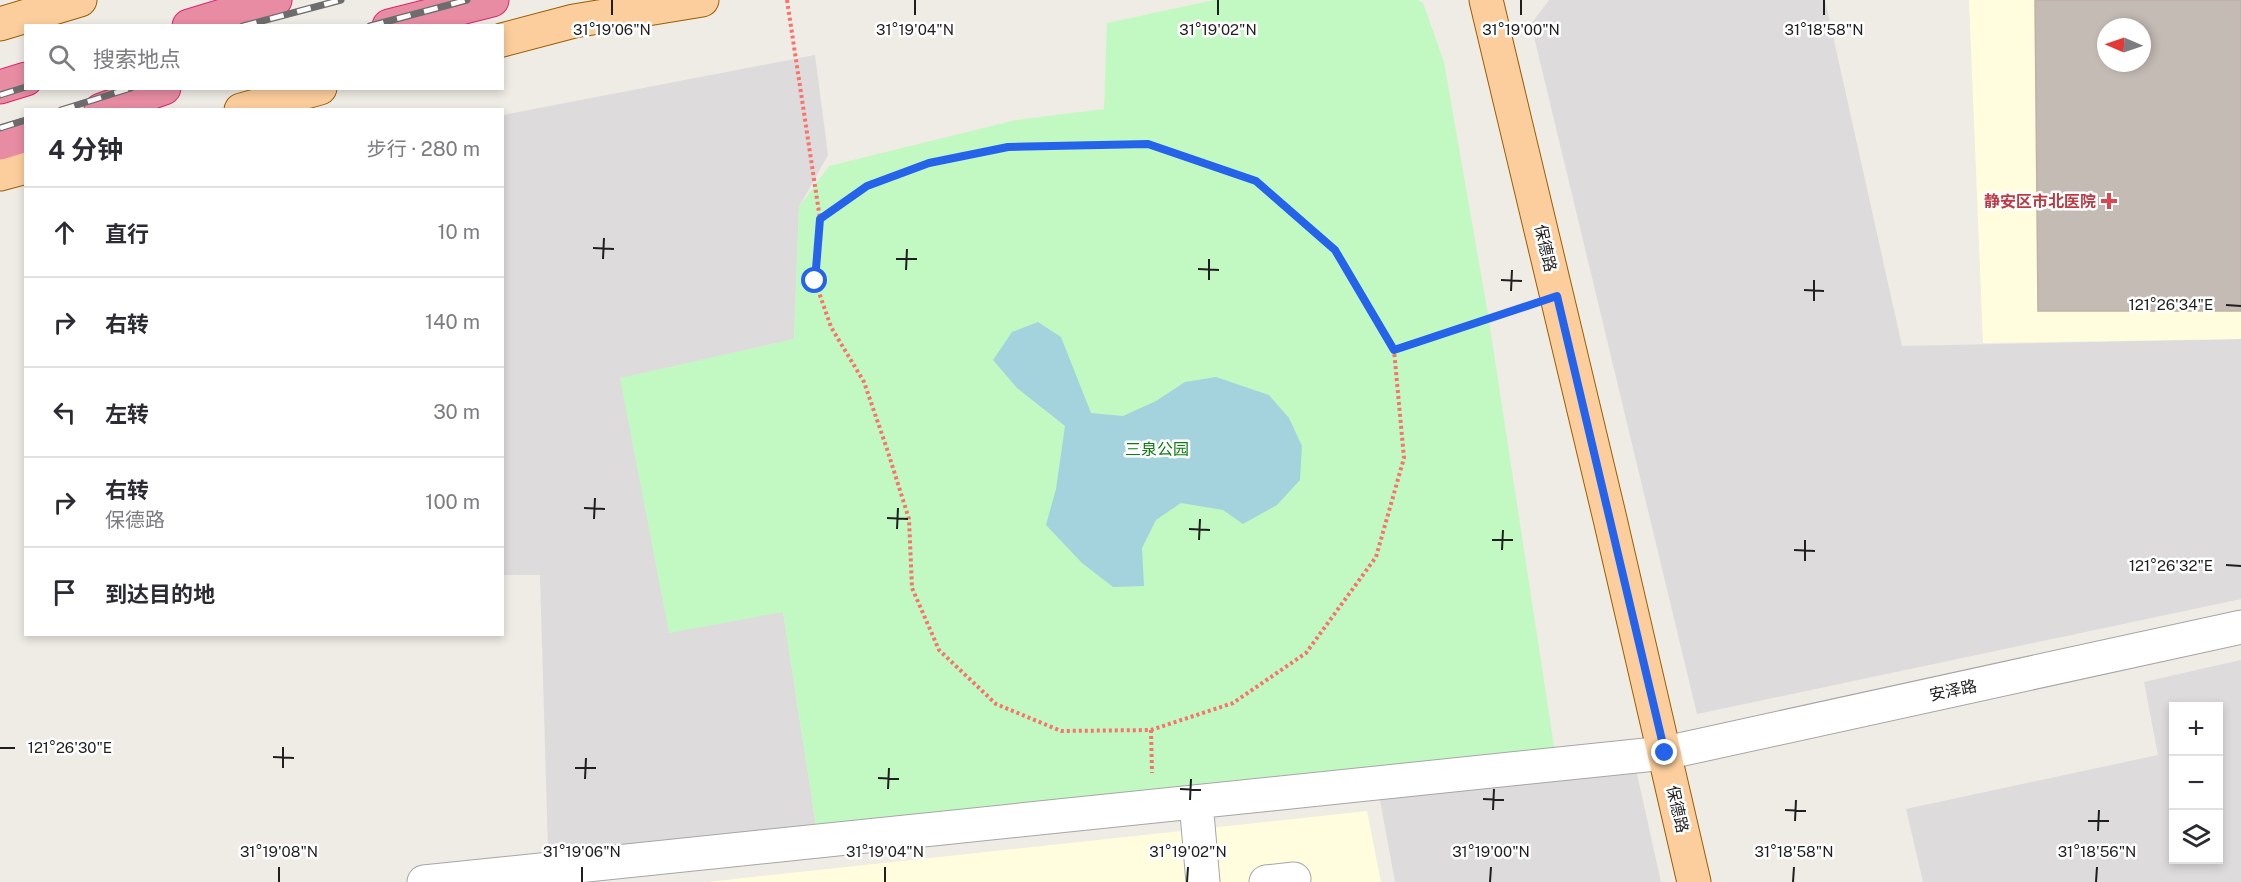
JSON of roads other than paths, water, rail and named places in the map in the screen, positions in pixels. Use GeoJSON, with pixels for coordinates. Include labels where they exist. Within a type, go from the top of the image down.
{"type":"FeatureCollection","features":[{"type":"Feature","properties":{"kind":"highway"},"geometry":{"type":"LineString","coordinates":[[196,24],[275,0]]}},
{"type":"Feature","properties":{"kind":"highway"},"geometry":{"type":"LineString","coordinates":[[397,24],[492,0]]}},
{"type":"Feature","properties":{"kind":"highway"},"geometry":{"type":"LineString","coordinates":[[0,87],[24,80]]}},
{"type":"Feature","properties":{"kind":"highway"},"geometry":{"type":"LineString","coordinates":[[107,108],[158,90]]}},
{"type":"Feature","properties":{"kind":"highway"},"geometry":{"type":"LineString","coordinates":[[0,143],[24,136]]}},
{"type":"Feature","properties":{"kind":"main road"},"geometry":{"type":"LineString","coordinates":[[0,24],[80,0]]}},
{"type":"Feature","properties":{"kind":"main road"},"geometry":{"type":"LineString","coordinates":[[504,39],[574,21],[702,0]]}},
{"type":"Feature","properties":{"kind":"main road","name":"保德路"},"geometry":{"type":"LineString","coordinates":[[1486,0],[1694,882]]}},
{"type":"Feature","properties":{"kind":"main road"},"geometry":{"type":"LineString","coordinates":[[248,108],[313,90]]}},
{"type":"Feature","properties":{"kind":"main road"},"geometry":{"type":"LineString","coordinates":[[0,174],[24,168]]}},
{"type":"Feature","properties":{"kind":"street","name":"安泽路"},"geometry":{"type":"LineString","coordinates":[[424,882],[1665,753],[2241,627]]}},
{"type":"Feature","properties":{"kind":"street"},"geometry":{"type":"LineString","coordinates":[[1196,802],[1203,882]]}},
{"type":"Feature","properties":{"kind":"water"},"geometry":{"type":"Polygon","coordinates":[[[1038,322],[1061,337],[1091,413],[1123,416],[1156,401],[1185,382],[1216,377],[1269,395],[1289,418],[1302,446],[1300,480],[1277,505],[1243,524],[1223,510],[1181,503],[1156,520],[1142,548],[1144,586],[1113,587],[1082,563],[1046,525],[1056,489],[1065,426],[1017,388],[993,360],[1012,332],[1038,322]]]}},
{"type":"Feature","properties":{"kind":"railway"},"geometry":{"type":"LineString","coordinates":[[251,24],[341,0]]}},
{"type":"Feature","properties":{"kind":"railway"},"geometry":{"type":"LineString","coordinates":[[377,24],[467,0]]}},
{"type":"Feature","properties":{"kind":"railway"},"geometry":{"type":"LineString","coordinates":[[0,95],[24,88]]}},
{"type":"Feature","properties":{"kind":"railway"},"geometry":{"type":"LineString","coordinates":[[67,108],[125,90]]}},
{"type":"Feature","properties":{"kind":"railway"},"geometry":{"type":"LineString","coordinates":[[0,128],[24,121]]}},
{"type":"Feature","properties":{"kind":"place","name":"静安区市北医院"},"geometry":{"type":"Point","coordinates":[2109,201]}},
{"type":"Feature","properties":{"kind":"park label","name":"三泉公园"},"geometry":{"type":"Point","coordinates":[1157,449]}}]}
